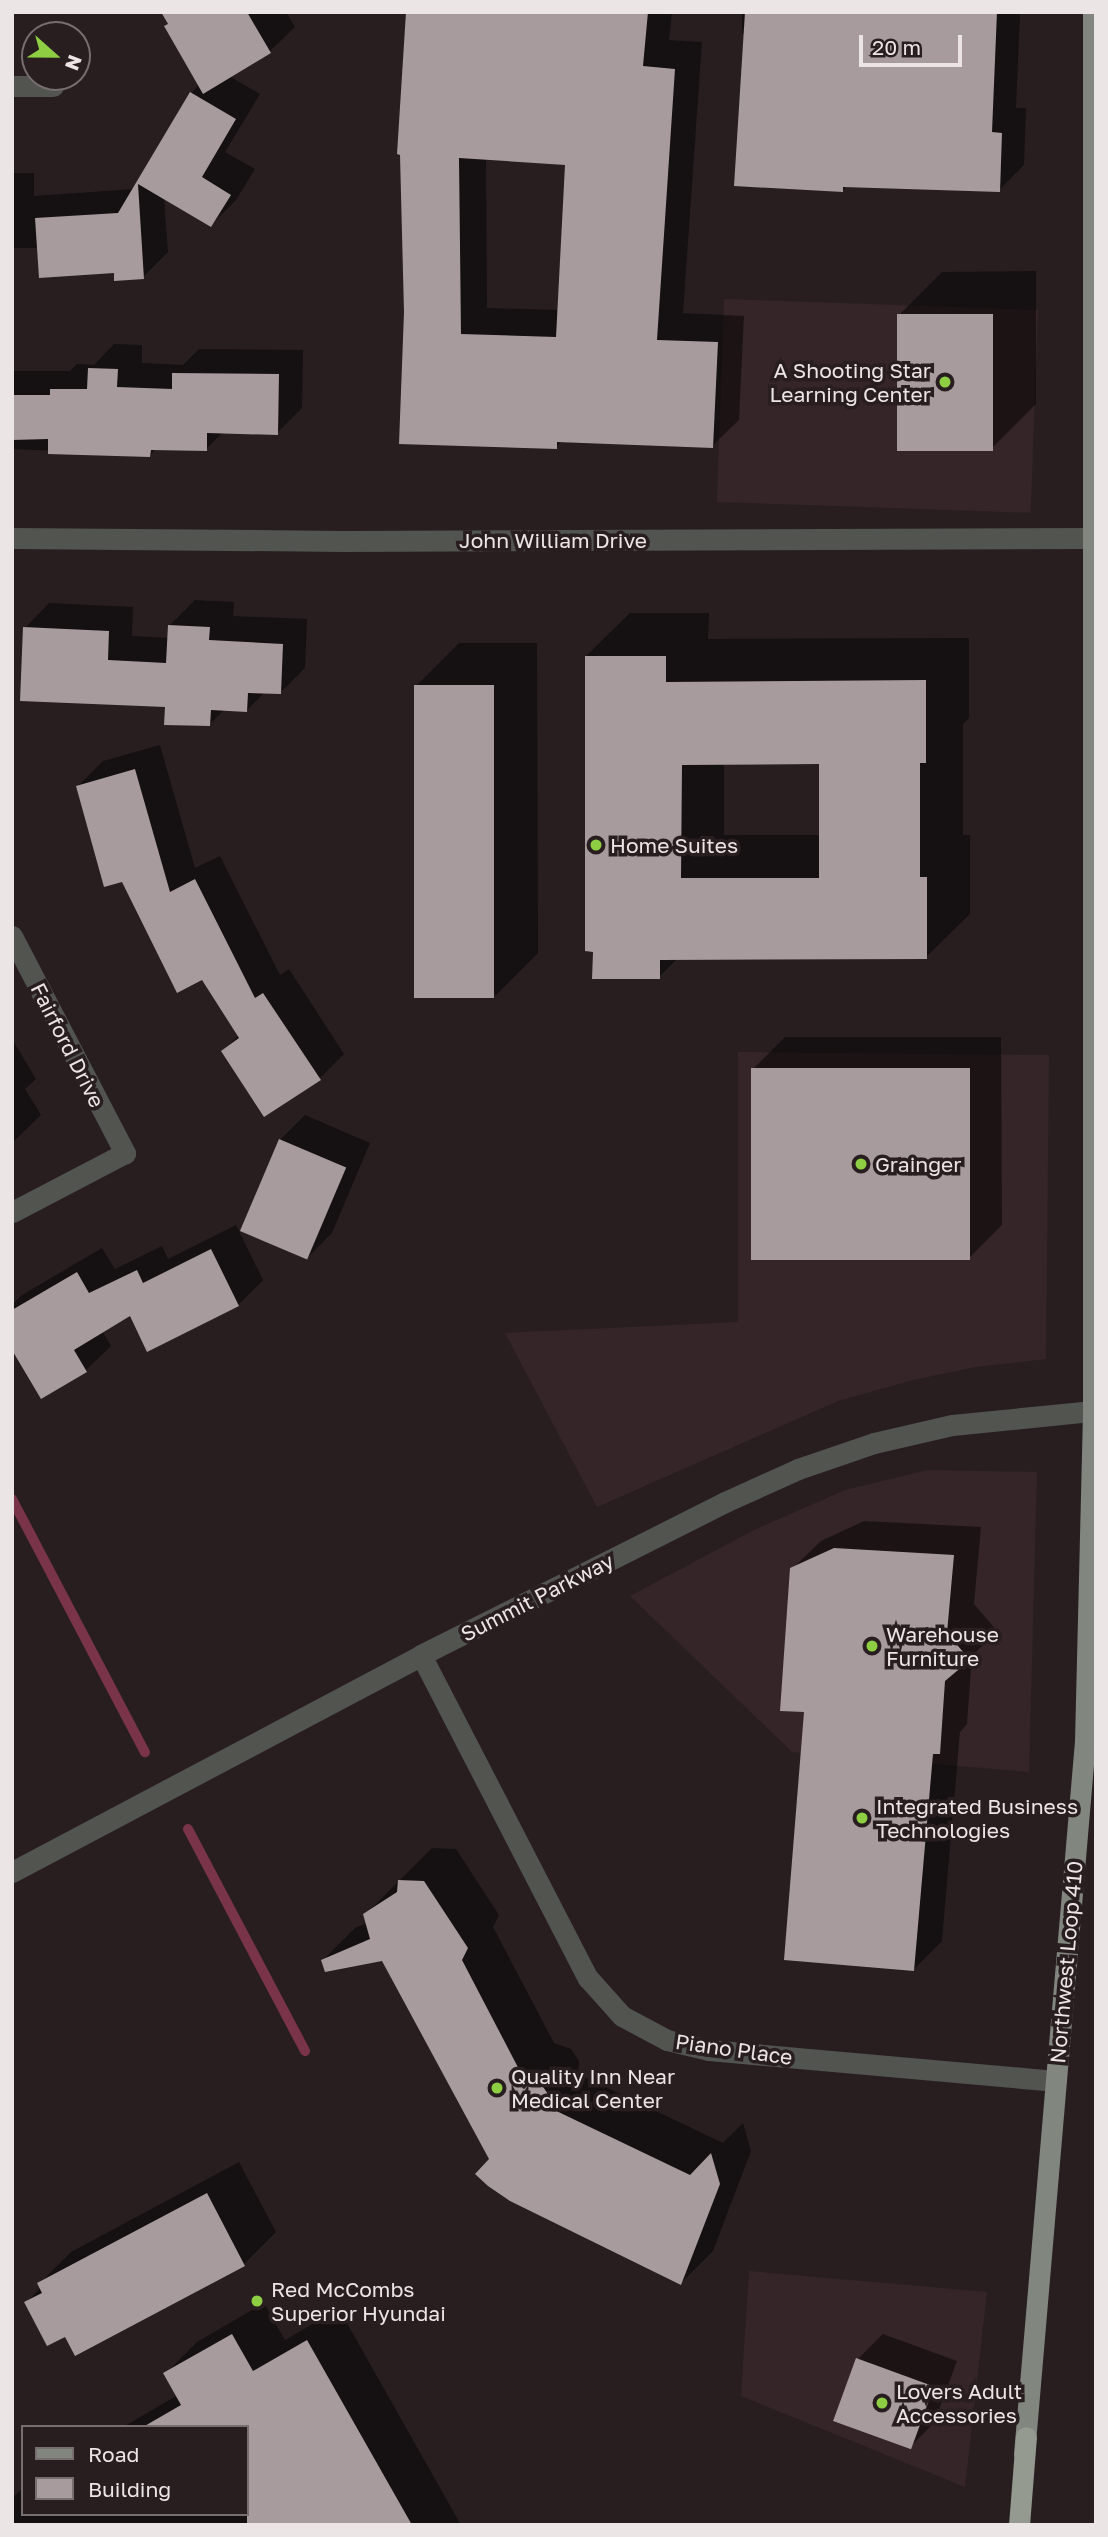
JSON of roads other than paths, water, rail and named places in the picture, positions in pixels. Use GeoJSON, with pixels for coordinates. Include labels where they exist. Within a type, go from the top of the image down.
{"type":"FeatureCollection","features":[{"type":"Feature","properties":{"kind":"highway"},"geometry":{"type":"LineString","coordinates":[[1016,2525],[1026,2437]]}},
{"type":"Feature","properties":{"kind":"main road","name":"Northwest Loop 410"},"geometry":{"type":"LineString","coordinates":[[1026,2437],[1082,1792],[1093,1411],[1093,12]]}},
{"type":"Feature","properties":{"kind":"street","name":"John William Drive"},"geometry":{"type":"LineString","coordinates":[[12,538],[342,541],[1093,538]]}},
{"type":"Feature","properties":{"kind":"street","name":"Fairford Drive"},"geometry":{"type":"LineString","coordinates":[[12,936],[125,1153],[12,1212]]}},
{"type":"Feature","properties":{"kind":"street","name":"Summit Parkway"},"geometry":{"type":"LineString","coordinates":[[12,1872],[421,1655],[798,1469],[874,1443],[952,1425],[1093,1411]]}},
{"type":"Feature","properties":{"kind":"street","name":"Piano Place"},"geometry":{"type":"LineString","coordinates":[[421,1655],[588,1978],[622,2016],[667,2040],[709,2050],[1055,2081]]}},
{"type":"Feature","properties":{"kind":"waterway"},"geometry":{"type":"LineString","coordinates":[[12,1499],[145,1752]]}},
{"type":"Feature","properties":{"kind":"waterway"},"geometry":{"type":"LineString","coordinates":[[188,1829],[305,2051]]}},
{"type":"Feature","properties":{"kind":"place","name":"A Shooting Star Learning Center"},"geometry":{"type":"Point","coordinates":[945,382]}},
{"type":"Feature","properties":{"kind":"place","name":"Home Suites"},"geometry":{"type":"Point","coordinates":[596,845]}},
{"type":"Feature","properties":{"kind":"place","name":"Grainger"},"geometry":{"type":"Point","coordinates":[861,1164]}},
{"type":"Feature","properties":{"kind":"place","name":"Warehouse Furniture"},"geometry":{"type":"Point","coordinates":[872,1646]}},
{"type":"Feature","properties":{"kind":"place","name":"Integrated Business Technologies"},"geometry":{"type":"Point","coordinates":[862,1818]}},
{"type":"Feature","properties":{"kind":"place","name":"Quality Inn Near Medical Center"},"geometry":{"type":"Point","coordinates":[497,2088]}},
{"type":"Feature","properties":{"kind":"place","name":"Red McCombs Superior Hyundai"},"geometry":{"type":"Point","coordinates":[257,2301]}},
{"type":"Feature","properties":{"kind":"place","name":"Lovers Adult Accessories"},"geometry":{"type":"Point","coordinates":[882,2403]}}]}
